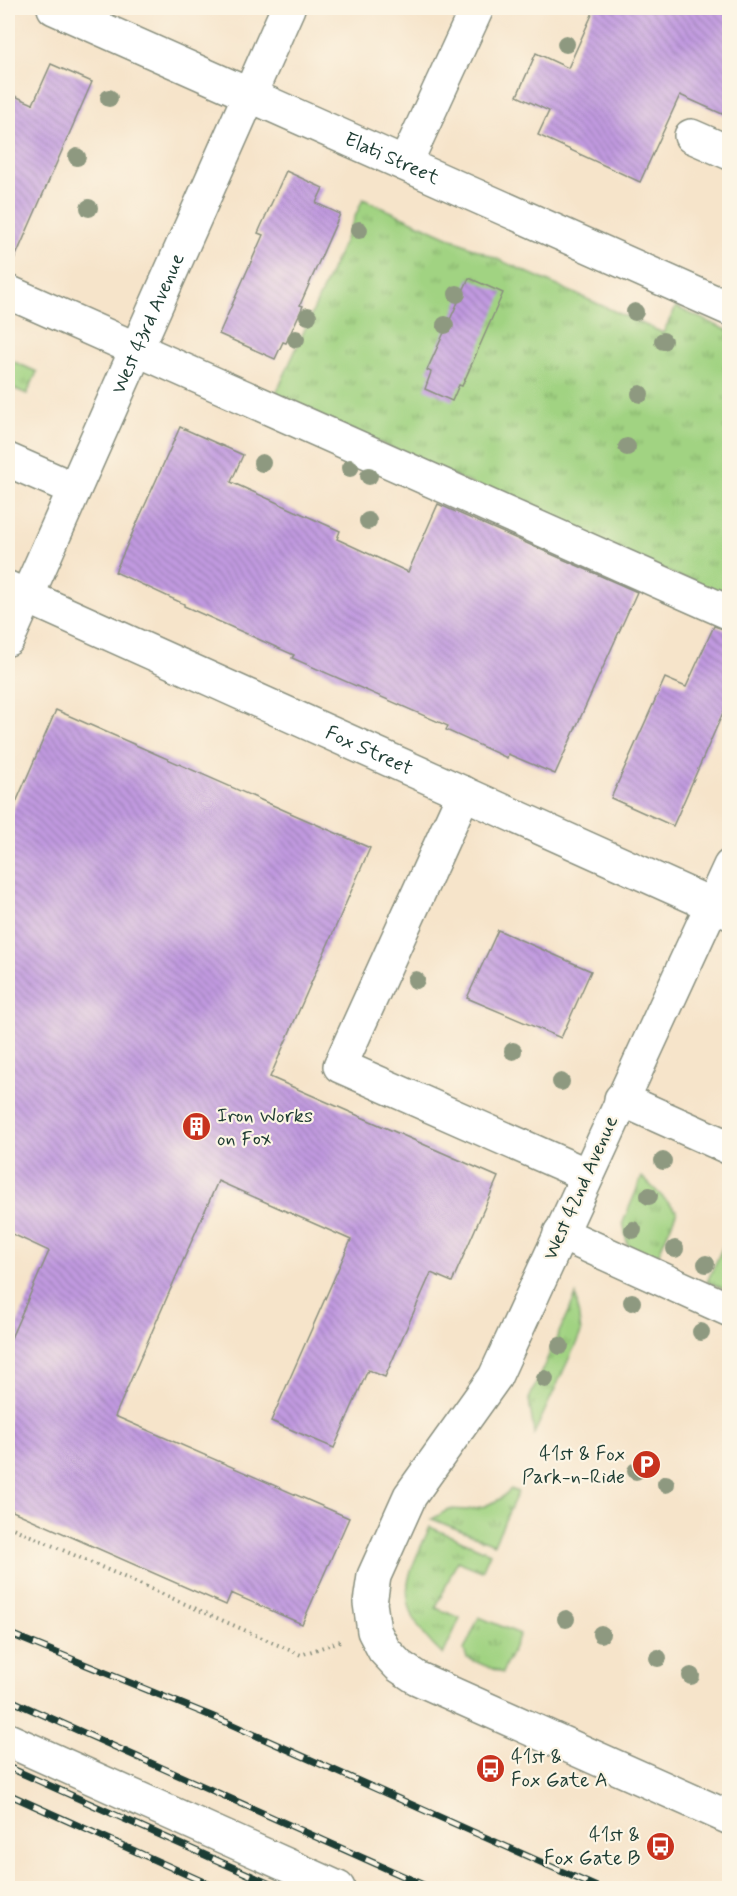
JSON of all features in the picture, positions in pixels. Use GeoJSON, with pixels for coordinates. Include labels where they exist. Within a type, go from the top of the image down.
{"type":"FeatureCollection","features":[{"type":"Feature","properties":{"kind":"street","name":"Elati Street"},"geometry":{"type":"LineString","coordinates":[[54,8],[729,309]]}},
{"type":"Feature","properties":{"kind":"street","name":"West 43rd Avenue"},"geometry":{"type":"LineString","coordinates":[[8,639],[17,592],[74,489],[288,8]]}},
{"type":"Feature","properties":{"kind":"street"},"geometry":{"type":"LineString","coordinates":[[405,164],[477,8]]}},
{"type":"Feature","properties":{"kind":"street"},"geometry":{"type":"LineString","coordinates":[[691,136],[729,153]]}},
{"type":"Feature","properties":{"kind":"street"},"geometry":{"type":"LineString","coordinates":[[8,292],[729,614]]}},
{"type":"Feature","properties":{"kind":"street"},"geometry":{"type":"LineString","coordinates":[[8,460],[74,489]]}},
{"type":"Feature","properties":{"kind":"street","name":"Fox Street"},"geometry":{"type":"LineString","coordinates":[[17,592],[720,909]]}},
{"type":"Feature","properties":{"kind":"street"},"geometry":{"type":"LineString","coordinates":[[464,793],[340,1066],[587,1175]]}},
{"type":"Feature","properties":{"kind":"street","name":"West 42nd Avenue"},"geometry":{"type":"LineString","coordinates":[[729,866],[720,909],[621,1099],[495,1377],[410,1496],[374,1576],[370,1603],[374,1631],[384,1650],[399,1666],[433,1686],[729,1818]]}},
{"type":"Feature","properties":{"kind":"street"},"geometry":{"type":"LineString","coordinates":[[621,1099],[729,1148]]}},
{"type":"Feature","properties":{"kind":"street"},"geometry":{"type":"LineString","coordinates":[[560,1233],[729,1310]]}},
{"type":"Feature","properties":{"kind":"street"},"geometry":{"type":"LineString","coordinates":[[8,1740],[338,1888]]}},
{"type":"Feature","properties":{"kind":"path"},"geometry":{"type":"LineString","coordinates":[[8,1526],[301,1655],[346,1638]]}},
{"type":"Feature","properties":{"kind":"green space"},"geometry":{"type":"Polygon","coordinates":[[[363,199],[663,333],[676,307],[729,331],[729,599],[275,396],[363,199]]]}},
{"type":"Feature","properties":{"kind":"green space"},"geometry":{"type":"Polygon","coordinates":[[[8,359],[37,372],[27,394],[8,386],[8,359]]]}},
{"type":"Feature","properties":{"kind":"green space"},"geometry":{"type":"Polygon","coordinates":[[[642,1177],[677,1211],[656,1260],[628,1247],[623,1222],[642,1177]]]}},
{"type":"Feature","properties":{"kind":"green space"},"geometry":{"type":"Polygon","coordinates":[[[725,1242],[729,1244],[729,1291],[707,1282],[725,1242]]]}},
{"type":"Feature","properties":{"kind":"green space"},"geometry":{"type":"Polygon","coordinates":[[[576,1295],[581,1333],[534,1434],[529,1399],[576,1295]]]}},
{"type":"Feature","properties":{"kind":"green space"},"geometry":{"type":"Polygon","coordinates":[[[511,1489],[518,1492],[494,1544],[432,1519],[449,1509],[467,1510],[485,1506],[500,1499],[511,1489]]]}},
{"type":"Feature","properties":{"kind":"green space"},"geometry":{"type":"Polygon","coordinates":[[[430,1527],[490,1553],[482,1571],[457,1561],[436,1608],[460,1618],[443,1655],[420,1629],[410,1609],[408,1598],[410,1574],[430,1527]]]}},
{"type":"Feature","properties":{"kind":"green space"},"geometry":{"type":"Polygon","coordinates":[[[479,1617],[520,1634],[502,1673],[467,1658],[464,1650],[479,1617]]]}},
{"type":"Feature","properties":{"kind":"building"},"geometry":{"type":"Polygon","coordinates":[[[595,8],[729,8],[729,117],[680,95],[640,182],[538,135],[549,111],[517,96],[536,53],[568,68],[595,8]]]}},
{"type":"Feature","properties":{"kind":"building"},"geometry":{"type":"Polygon","coordinates":[[[51,64],[92,82],[8,274],[8,93],[33,104],[51,64]]]}},
{"type":"Feature","properties":{"kind":"building"},"geometry":{"type":"Polygon","coordinates":[[[286,171],[323,188],[316,203],[340,214],[300,305],[303,306],[286,343],[283,342],[275,359],[219,334],[263,235],[258,233],[286,171]]]}},
{"type":"Feature","properties":{"kind":"building"},"geometry":{"type":"Polygon","coordinates":[[[469,278],[503,293],[462,386],[459,385],[452,401],[425,389],[431,372],[427,370],[469,278]]]}},
{"type":"Feature","properties":{"kind":"building"},"geometry":{"type":"Polygon","coordinates":[[[180,427],[243,455],[231,482],[340,531],[337,539],[408,572],[438,504],[637,592],[555,774],[508,754],[507,758],[446,730],[448,726],[292,658],[294,655],[184,606],[115,572],[180,427]]]}},
{"type":"Feature","properties":{"kind":"building"},"geometry":{"type":"Polygon","coordinates":[[[714,626],[729,631],[729,699],[673,826],[611,798],[665,678],[686,687],[714,626]]]}},
{"type":"Feature","properties":{"kind":"building","name":"Iron Works on Fox"},"geometry":{"type":"Polygon","coordinates":[[[56,710],[370,848],[270,1077],[498,1177],[452,1282],[431,1273],[385,1377],[368,1370],[334,1448],[271,1421],[351,1240],[218,1181],[115,1416],[349,1518],[302,1624],[231,1593],[226,1605],[8,1509],[8,1345],[49,1251],[8,1232],[8,821],[56,710]]]}},
{"type":"Feature","properties":{"kind":"building"},"geometry":{"type":"Polygon","coordinates":[[[498,930],[591,971],[561,1038],[467,998],[498,930]]]}},
{"type":"Feature","properties":{"kind":"railway"},"geometry":{"type":"LineString","coordinates":[[8,1633],[226,1722],[599,1888]]}},
{"type":"Feature","properties":{"kind":"railway"},"geometry":{"type":"LineString","coordinates":[[8,1699],[430,1888]]}},
{"type":"Feature","properties":{"kind":"railway"},"geometry":{"type":"LineString","coordinates":[[8,1767],[279,1888]]}},
{"type":"Feature","properties":{"kind":"railway"},"geometry":{"type":"LineString","coordinates":[[8,1794],[217,1888]]}},
{"type":"Feature","properties":{"kind":"place","name":"Iron Works on Fox"},"geometry":{"type":"Point","coordinates":[196,1127]}},
{"type":"Feature","properties":{"kind":"place","name":"41st & Fox Park-n-Ride"},"geometry":{"type":"Point","coordinates":[646,1465]}},
{"type":"Feature","properties":{"kind":"place","name":"41st & Fox Gate A"},"geometry":{"type":"Point","coordinates":[490,1769]}},
{"type":"Feature","properties":{"kind":"place","name":"41st & Fox Gate B"},"geometry":{"type":"Point","coordinates":[661,1847]}}]}
